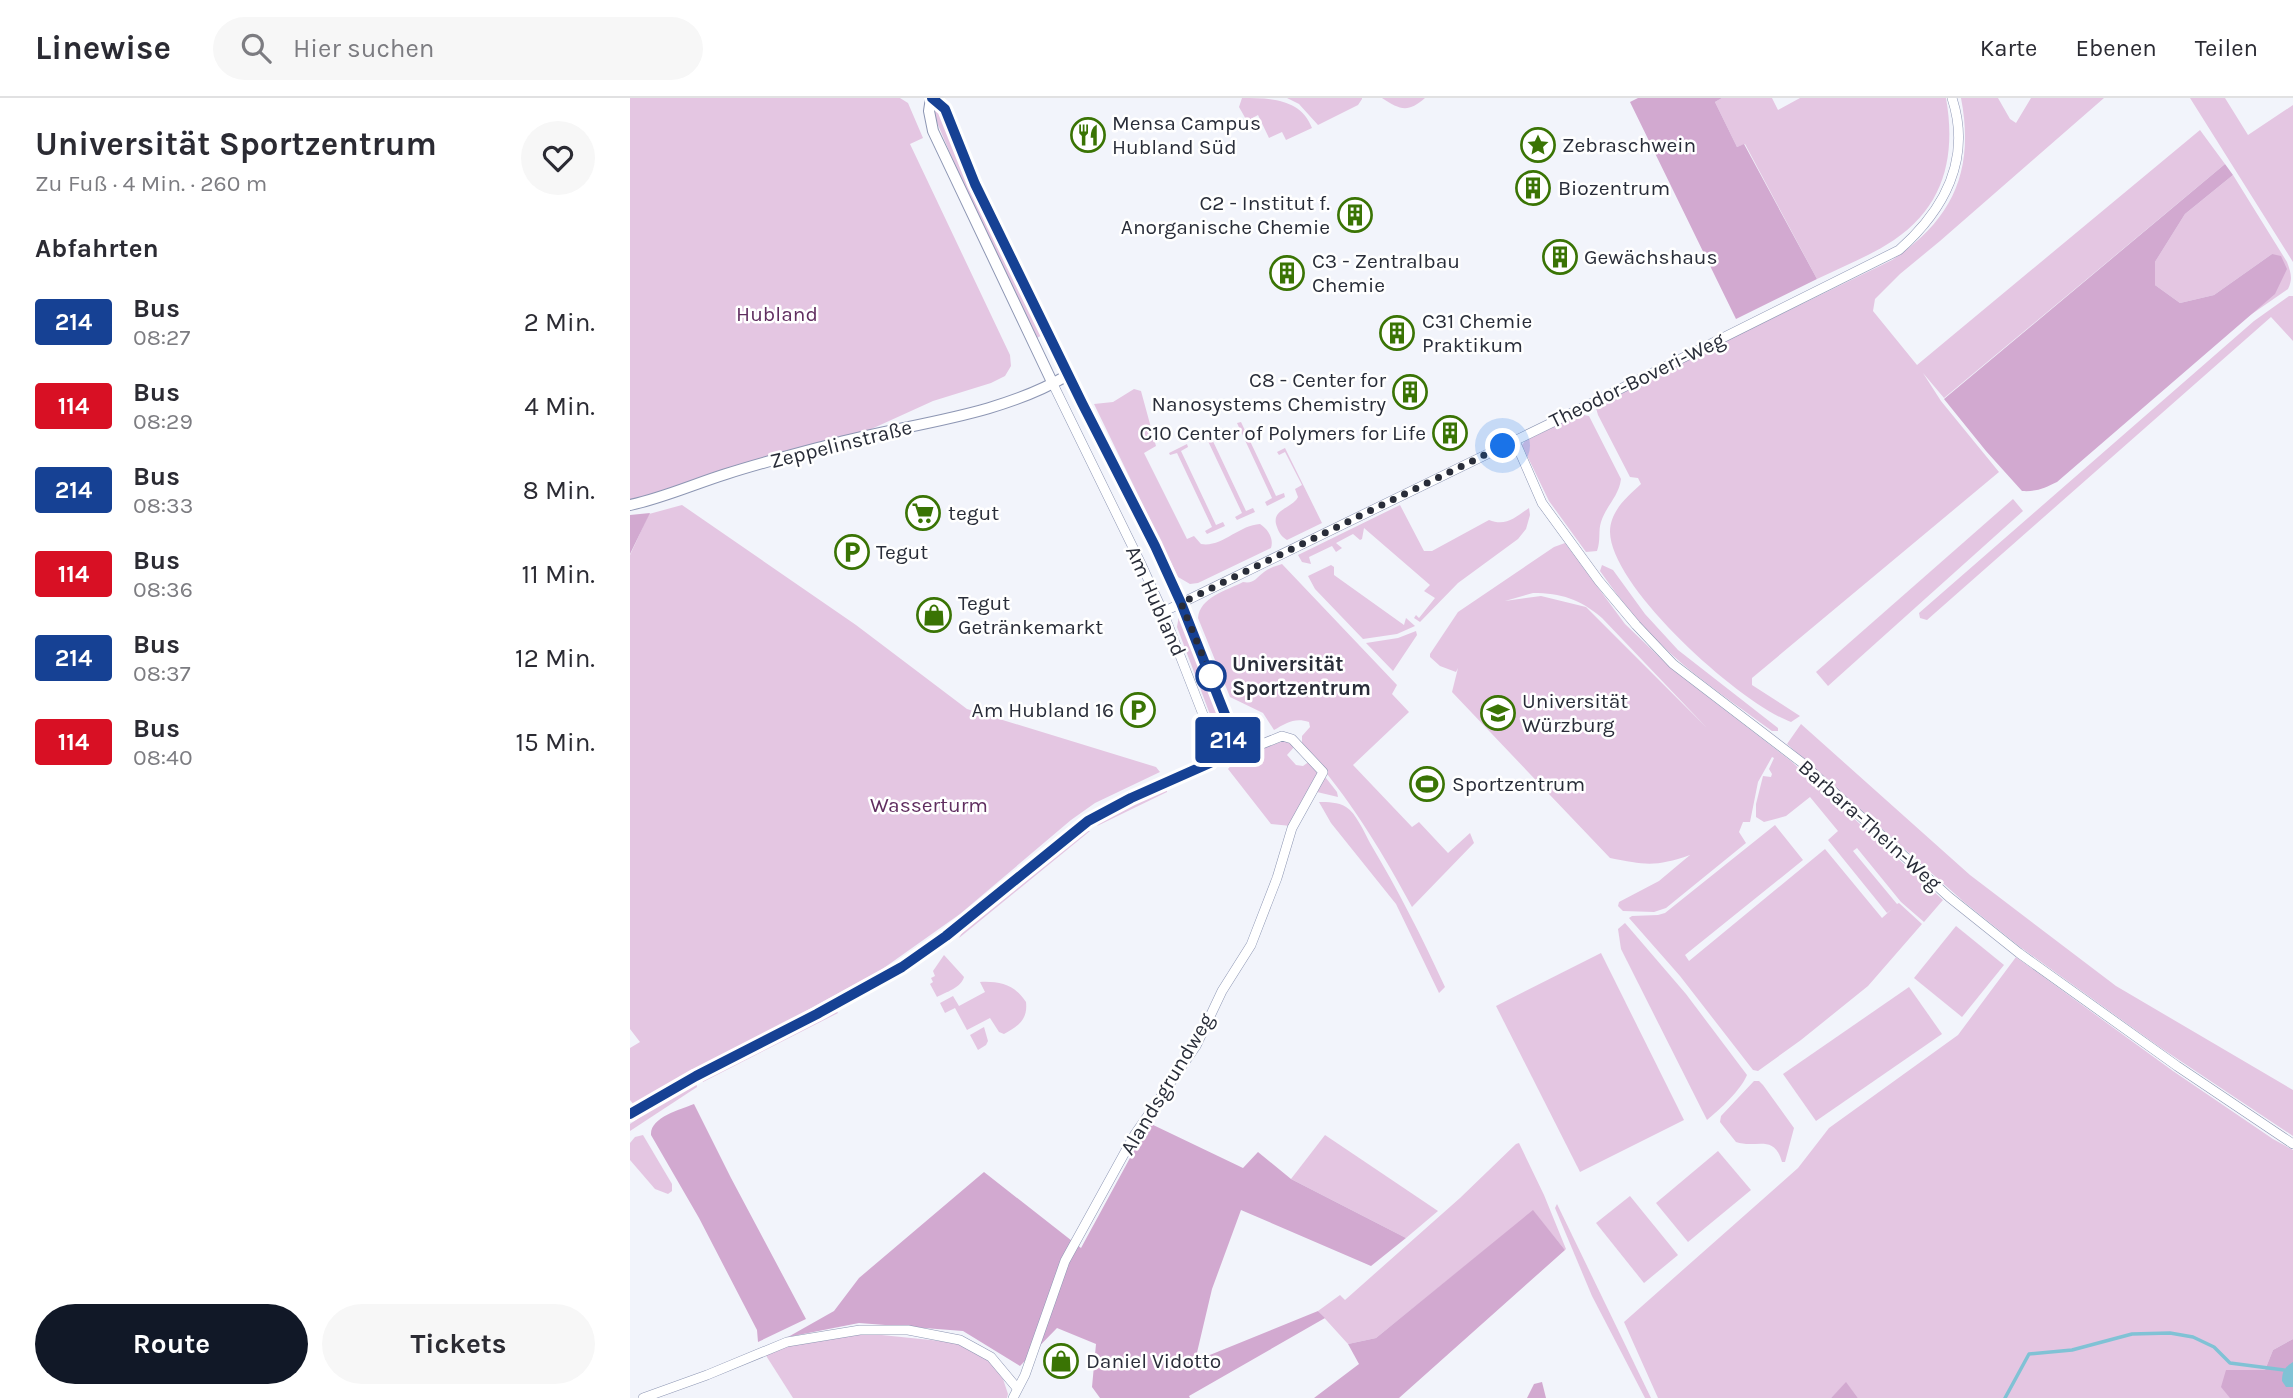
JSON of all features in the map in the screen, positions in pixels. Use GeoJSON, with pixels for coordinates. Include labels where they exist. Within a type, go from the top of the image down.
{"type":"FeatureCollection","features":[{"type":"Feature","properties":{"kind":"street","name":"Am Hubland"},"geometry":{"type":"LineString","coordinates":[[932,98],[945,109],[975,184],[1068,375],[1181,603],[1230,727],[1229,738],[1221,750],[1211,735],[1163,612],[933,131],[929,111],[932,98]]}},
{"type":"Feature","properties":{"kind":"street","name":"Theodor-Boveri-Weg"},"geometry":{"type":"LineString","coordinates":[[1163,612],[1899,250],[1937,210],[1954,174],[1959,135],[1952,98]]}},
{"type":"Feature","properties":{"kind":"street"},"geometry":{"type":"LineString","coordinates":[[1053,384],[1068,375]]}},
{"type":"Feature","properties":{"kind":"street","name":"Zeppelinstraße"},"geometry":{"type":"LineString","coordinates":[[630,505],[725,474],[845,441],[998,406],[1053,384]]}},
{"type":"Feature","properties":{"kind":"street","name":"Barbara-Thein-Weg"},"geometry":{"type":"LineString","coordinates":[[1515,441],[1542,503],[1599,581],[1673,664],[1801,762],[1949,897],[2018,953],[2177,1066],[2293,1144]]}},
{"type":"Feature","properties":{"kind":"street","name":"Alandsgrundweg"},"geometry":{"type":"LineString","coordinates":[[1013,1398],[1025,1375],[1065,1261],[1135,1134],[1196,1046],[1222,991],[1251,945],[1274,889],[1292,828],[1323,772],[1292,739],[1282,736],[1252,748],[1221,750]]}},
{"type":"Feature","properties":{"kind":"street"},"geometry":{"type":"LineString","coordinates":[[630,1114],[902,967],[946,936],[1088,821],[1131,798],[1205,766],[1215,759],[1221,750]]}},
{"type":"Feature","properties":{"kind":"street"},"geometry":{"type":"LineString","coordinates":[[643,1398],[787,1342],[860,1330],[908,1331],[960,1340],[991,1357],[1017,1388]]}},
{"type":"Feature","properties":{"kind":"green space","name":"Hubland"},"geometry":{"type":"Polygon","coordinates":[[[630,98],[900,98],[908,103],[923,138],[910,144],[1010,355],[1011,366],[1005,376],[933,401],[845,441],[630,505],[630,98]]]}},
{"type":"Feature","properties":{"kind":"green space"},"geometry":{"type":"Polygon","coordinates":[[[1242,98],[1263,98],[1292,105],[1307,118],[1312,128],[1286,140],[1282,132],[1269,138],[1258,115],[1247,121],[1239,107],[1242,98]]]}},
{"type":"Feature","properties":{"kind":"green space"},"geometry":{"type":"Polygon","coordinates":[[[1287,98],[1362,99],[1358,105],[1318,125],[1299,104],[1287,98]]]}},
{"type":"Feature","properties":{"kind":"green space"},"geometry":{"type":"Polygon","coordinates":[[[1382,98],[1425,98],[1414,106],[1404,108],[1382,98]]]}},
{"type":"Feature","properties":{"kind":"green space"},"geometry":{"type":"Polygon","coordinates":[[[1722,98],[1772,98],[1778,110],[1800,98],[1946,98],[1949,139],[1943,178],[1925,211],[1894,240],[1817,279],[1745,144],[1737,147],[1715,102],[1722,98]]]}},
{"type":"Feature","properties":{"kind":"green space"},"geometry":{"type":"Polygon","coordinates":[[[1961,98],[1998,98],[2010,119],[2016,123],[2031,98],[2104,98],[1900,274],[1875,299],[1873,311],[1917,365],[2200,130],[2225,164],[1944,398],[1923,373],[1941,401],[1999,472],[1752,678],[1752,685],[1800,716],[1791,722],[1742,693],[1712,669],[1655,612],[1632,583],[1616,556],[1610,532],[1616,511],[1641,484],[1638,478],[1630,477],[1596,408],[1599,403],[1892,260],[1913,245],[1944,210],[1955,191],[1965,148],[1961,98]]]}},
{"type":"Feature","properties":{"kind":"green space"},"geometry":{"type":"Polygon","coordinates":[[[2190,98],[2225,98],[2248,135],[2293,105],[2293,262],[2190,98]]]}},
{"type":"Feature","properties":{"kind":"green space"},"geometry":{"type":"Polygon","coordinates":[[[937,108],[1044,334],[1037,338],[958,172],[933,113],[937,108]]]}},
{"type":"Feature","properties":{"kind":"green space"},"geometry":{"type":"Polygon","coordinates":[[[2233,175],[2287,262],[2291,276],[2288,289],[2246,318],[2275,293],[2272,254],[2214,295],[2180,303],[2155,285],[2155,262],[2185,214],[2233,175]]]}},
{"type":"Feature","properties":{"kind":"green space"},"geometry":{"type":"Polygon","coordinates":[[[2289,296],[2293,296],[2293,341],[2271,317],[1927,620],[1920,618],[1919,613],[2254,321],[2289,296]]]}},
{"type":"Feature","properties":{"kind":"green space"},"geometry":{"type":"Polygon","coordinates":[[[1134,389],[1141,391],[1156,446],[1144,453],[1187,539],[1194,536],[1201,544],[1216,543],[1245,528],[1260,524],[1270,534],[1271,548],[1198,583],[1190,584],[1178,577],[1094,404],[1113,402],[1134,389]]]}},
{"type":"Feature","properties":{"kind":"green space"},"geometry":{"type":"Polygon","coordinates":[[[1579,414],[1589,416],[1621,479],[1618,491],[1601,522],[1597,551],[1586,552],[1549,501],[1522,445],[1579,414]]]}},
{"type":"Feature","properties":{"kind":"green space"},"geometry":{"type":"Polygon","coordinates":[[[1241,422],[1276,496],[1284,493],[1285,497],[1267,506],[1265,502],[1272,498],[1237,423],[1241,422]]]}},
{"type":"Feature","properties":{"kind":"green space"},"geometry":{"type":"Polygon","coordinates":[[[1217,430],[1218,433],[1211,437],[1246,511],[1253,508],[1255,512],[1237,520],[1235,517],[1242,513],[1207,439],[1200,442],[1198,439],[1217,430]]]}},
{"type":"Feature","properties":{"kind":"green space"},"geometry":{"type":"Polygon","coordinates":[[[1187,444],[1188,447],[1181,451],[1216,525],[1223,522],[1225,526],[1207,534],[1205,531],[1212,527],[1177,453],[1169,453],[1187,444]]]}},
{"type":"Feature","properties":{"kind":"green space"},"geometry":{"type":"Polygon","coordinates":[[[1285,448],[1322,523],[1287,540],[1278,529],[1276,516],[1295,501],[1298,497],[1295,489],[1302,485],[1285,452],[1279,455],[1277,452],[1285,448]]]}},
{"type":"Feature","properties":{"kind":"green space"},"geometry":{"type":"Polygon","coordinates":[[[2013,499],[2023,511],[1828,686],[1816,672],[2013,499]]]}},
{"type":"Feature","properties":{"kind":"green space","name":"Wasserturm"},"geometry":{"type":"Polygon","coordinates":[[[682,505],[856,625],[967,709],[1156,767],[1160,772],[1095,803],[1071,820],[960,914],[881,970],[634,1105],[630,1100],[630,1048],[640,1042],[630,1029],[630,555],[649,514],[682,505]]]}},
{"type":"Feature","properties":{"kind":"green space"},"geometry":{"type":"Polygon","coordinates":[[[1400,505],[1424,551],[1432,551],[1489,520],[1506,522],[1529,508],[1530,515],[1526,529],[1518,539],[1458,583],[1420,622],[1414,618],[1416,615],[1419,618],[1435,598],[1424,591],[1430,585],[1364,528],[1362,539],[1353,534],[1336,543],[1342,548],[1336,552],[1332,546],[1309,557],[1311,564],[1302,562],[1298,555],[1400,505]]]}},
{"type":"Feature","properties":{"kind":"green space"},"geometry":{"type":"Polygon","coordinates":[[[1565,543],[1625,624],[1673,670],[1791,761],[1943,900],[1924,922],[1901,902],[1857,848],[1853,851],[1897,904],[1922,924],[1868,986],[1758,1071],[1753,1070],[1680,976],[1629,918],[1665,913],[1775,825],[1803,860],[1685,955],[1689,961],[1825,849],[1882,918],[1892,909],[1887,913],[1828,840],[1838,831],[1810,797],[1786,816],[1764,822],[1756,817],[1756,804],[1763,776],[1771,777],[1772,774],[1769,769],[1774,758],[1772,757],[1758,782],[1750,822],[1743,822],[1739,832],[1746,843],[1666,908],[1654,912],[1623,911],[1618,906],[1619,902],[1659,881],[1690,855],[1650,864],[1610,858],[1452,692],[1458,668],[1456,672],[1440,666],[1430,657],[1458,612],[1554,547],[1565,543]],[[1543,593],[1505,601],[1541,596],[1586,607],[1707,728],[1602,618],[1586,606],[1578,602],[1543,593]]]}},
{"type":"Feature","properties":{"kind":"green space"},"geometry":{"type":"Polygon","coordinates":[[[1282,564],[1397,685],[1392,694],[1409,712],[1353,765],[1412,827],[1419,822],[1448,853],[1470,833],[1474,843],[1412,907],[1362,822],[1302,744],[1302,736],[1310,727],[1309,722],[1295,720],[1274,730],[1263,713],[1230,697],[1198,618],[1203,605],[1215,596],[1243,582],[1252,581],[1268,569],[1282,564]]]}},
{"type":"Feature","properties":{"kind":"green space"},"geometry":{"type":"Polygon","coordinates":[[[1331,565],[1334,567],[1334,575],[1404,625],[1406,618],[1415,626],[1397,634],[1363,639],[1315,589],[1308,576],[1331,565]]]}},
{"type":"Feature","properties":{"kind":"green space"},"geometry":{"type":"Polygon","coordinates":[[[1602,565],[1613,570],[1645,614],[1678,650],[1778,728],[1778,731],[1772,731],[1707,684],[1670,653],[1616,593],[1600,571],[1602,565]]]}},
{"type":"Feature","properties":{"kind":"green space"},"geometry":{"type":"Polygon","coordinates":[[[1179,615],[1192,642],[1221,722],[1214,725],[1177,627],[1179,615]]]}},
{"type":"Feature","properties":{"kind":"green space"},"geometry":{"type":"Polygon","coordinates":[[[1416,631],[1417,635],[1393,671],[1366,643],[1398,638],[1416,631]]]}},
{"type":"Feature","properties":{"kind":"green space"},"geometry":{"type":"Polygon","coordinates":[[[1236,715],[1253,725],[1257,735],[1242,729],[1237,723],[1236,715]]]}},
{"type":"Feature","properties":{"kind":"green space"},"geometry":{"type":"Polygon","coordinates":[[[1801,724],[1970,875],[2116,986],[2293,1090],[2293,1136],[2161,1048],[2020,947],[1964,902],[1787,744],[1801,724]]]}},
{"type":"Feature","properties":{"kind":"green space"},"geometry":{"type":"Polygon","coordinates":[[[1284,741],[1295,746],[1287,755],[1296,765],[1303,766],[1310,761],[1318,772],[1291,826],[1271,824],[1228,769],[1239,756],[1284,741]]]}},
{"type":"Feature","properties":{"kind":"green space"},"geometry":{"type":"Polygon","coordinates":[[[1323,778],[1326,778],[1338,797],[1317,792],[1323,778]]]}},
{"type":"Feature","properties":{"kind":"green space"},"geometry":{"type":"Polygon","coordinates":[[[1167,792],[1097,826],[1118,810],[1167,792]]]}},
{"type":"Feature","properties":{"kind":"green space"},"geometry":{"type":"Polygon","coordinates":[[[1319,802],[1343,805],[1356,818],[1400,896],[1436,968],[1445,987],[1439,993],[1396,904],[1331,823],[1319,802]]]}},
{"type":"Feature","properties":{"kind":"green space"},"geometry":{"type":"Polygon","coordinates":[[[1085,831],[1090,831],[959,938],[963,931],[1085,831]]]}},
{"type":"Feature","properties":{"kind":"green space"},"geometry":{"type":"Polygon","coordinates":[[[1625,923],[1686,994],[1747,1075],[1735,1093],[1707,1120],[1621,949],[1618,929],[1625,923]]]}},
{"type":"Feature","properties":{"kind":"green space"},"geometry":{"type":"Polygon","coordinates":[[[1956,926],[2004,965],[1962,1017],[1914,978],[1956,926]]]}},
{"type":"Feature","properties":{"kind":"green space"},"geometry":{"type":"Polygon","coordinates":[[[1601,953],[1684,1120],[1580,1172],[1496,1006],[1601,953]]]}},
{"type":"Feature","properties":{"kind":"green space"},"geometry":{"type":"Polygon","coordinates":[[[944,955],[964,977],[957,987],[937,997],[930,984],[933,982],[931,978],[935,976],[933,971],[944,955]]]}},
{"type":"Feature","properties":{"kind":"green space"},"geometry":{"type":"Polygon","coordinates":[[[2016,957],[2173,1071],[2293,1150],[2293,1339],[2273,1350],[2265,1370],[2254,1372],[2230,1398],[1858,1398],[1846,1383],[1831,1398],[1658,1398],[1624,1322],[1798,1168],[1829,1128],[1958,1035],[2016,957]]]}},
{"type":"Feature","properties":{"kind":"green space"},"geometry":{"type":"Polygon","coordinates":[[[980,982],[1006,985],[1017,992],[1026,1002],[1021,1022],[1004,1034],[999,1032],[990,1018],[967,1030],[955,1008],[945,1013],[940,1003],[953,996],[959,1006],[985,992],[980,982]]]}},
{"type":"Feature","properties":{"kind":"green space"},"geometry":{"type":"Polygon","coordinates":[[[1909,987],[1942,1034],[1816,1121],[1783,1074],[1909,987]]]}},
{"type":"Feature","properties":{"kind":"green space"},"geometry":{"type":"Polygon","coordinates":[[[836,1010],[838,1013],[703,1082],[702,1079],[836,1010]]]}},
{"type":"Feature","properties":{"kind":"green space"},"geometry":{"type":"Polygon","coordinates":[[[984,1027],[988,1041],[978,1050],[970,1035],[984,1027]]]}},
{"type":"Feature","properties":{"kind":"green space"},"geometry":{"type":"Polygon","coordinates":[[[1754,1081],[1763,1085],[1794,1128],[1785,1162],[1782,1162],[1779,1153],[1769,1145],[1736,1142],[1720,1122],[1721,1116],[1754,1081]]]}},
{"type":"Feature","properties":{"kind":"green space"},"geometry":{"type":"Polygon","coordinates":[[[696,1082],[697,1087],[630,1131],[630,1124],[696,1082]]]}},
{"type":"Feature","properties":{"kind":"green space"},"geometry":{"type":"Polygon","coordinates":[[[643,1135],[672,1184],[672,1191],[668,1194],[655,1189],[630,1160],[630,1143],[635,1137],[643,1135]]]}},
{"type":"Feature","properties":{"kind":"green space"},"geometry":{"type":"Polygon","coordinates":[[[1325,1135],[1438,1211],[1406,1238],[1291,1179],[1325,1135]]]}},
{"type":"Feature","properties":{"kind":"green space"},"geometry":{"type":"Polygon","coordinates":[[[1519,1143],[1566,1249],[1533,1211],[1376,1338],[1348,1344],[1318,1311],[1340,1295],[1345,1300],[1519,1143]]]}},
{"type":"Feature","properties":{"kind":"green space"},"geometry":{"type":"Polygon","coordinates":[[[1718,1151],[1751,1190],[1688,1242],[1656,1203],[1718,1151]]]}},
{"type":"Feature","properties":{"kind":"green space"},"geometry":{"type":"Polygon","coordinates":[[[1630,1196],[1678,1255],[1644,1283],[1596,1223],[1630,1196]]]}},
{"type":"Feature","properties":{"kind":"green space"},"geometry":{"type":"Polygon","coordinates":[[[1557,1204],[1651,1398],[1645,1398],[1592,1296],[1555,1208],[1557,1204]]]}},
{"type":"Feature","properties":{"kind":"green space"},"geometry":{"type":"Polygon","coordinates":[[[862,1333],[960,1343],[989,1360],[1003,1379],[1007,1398],[793,1398],[765,1354],[789,1345],[862,1333]]]}},
{"type":"Feature","properties":{"kind":"shaded area"},"geometry":{"type":"Polygon","coordinates":[[[1638,98],[1722,98],[1715,102],[1737,147],[1744,144],[1817,279],[1736,319],[1630,102],[1638,98]]]}},
{"type":"Feature","properties":{"kind":"shaded area"},"geometry":{"type":"Polygon","coordinates":[[[2225,164],[2233,175],[2185,214],[2155,262],[2155,285],[2180,303],[2214,295],[2272,254],[2281,256],[2287,269],[2275,294],[2057,482],[2040,489],[2022,491],[1944,399],[2225,164]]]}},
{"type":"Feature","properties":{"kind":"shaded area"},"geometry":{"type":"Polygon","coordinates":[[[650,513],[630,554],[630,515],[650,513]]]}},
{"type":"Feature","properties":{"kind":"shaded area"},"geometry":{"type":"Polygon","coordinates":[[[694,1104],[806,1319],[758,1342],[757,1330],[699,1218],[651,1135],[655,1123],[660,1119],[694,1104]]]}},
{"type":"Feature","properties":{"kind":"shaded area"},"geometry":{"type":"Polygon","coordinates":[[[1149,1123],[1243,1168],[1258,1152],[1291,1179],[1406,1238],[1371,1266],[1241,1210],[1212,1289],[1195,1361],[1318,1311],[1325,1318],[1189,1396],[1190,1398],[1100,1398],[1092,1387],[1096,1344],[1057,1328],[1020,1366],[963,1331],[859,1323],[788,1337],[834,1311],[859,1278],[984,1172],[1081,1248],[1149,1123]]]}},
{"type":"Feature","properties":{"kind":"shaded area"},"geometry":{"type":"Polygon","coordinates":[[[1533,1210],[1565,1250],[1399,1398],[1314,1398],[1359,1364],[1348,1344],[1376,1338],[1533,1210]]]}},
{"type":"Feature","properties":{"kind":"shaded area"},"geometry":{"type":"Polygon","coordinates":[[[2293,1339],[2293,1398],[2230,1398],[2221,1387],[2226,1370],[2265,1370],[2273,1350],[2293,1339]]]}},
{"type":"Feature","properties":{"kind":"shaded area"},"geometry":{"type":"Polygon","coordinates":[[[1542,1382],[1546,1398],[1527,1398],[1534,1384],[1542,1382]]]}},
{"type":"Feature","properties":{"kind":"shaded area"},"geometry":{"type":"Polygon","coordinates":[[[1846,1382],[1858,1398],[1831,1398],[1846,1382]]]}},
{"type":"Feature","properties":{"kind":"water"},"geometry":{"type":"Polygon","coordinates":[[[2293,1362],[2293,1387],[2286,1387],[2282,1381],[2283,1375],[2293,1362]]]}},
{"type":"Feature","properties":{"kind":"waterway"},"geometry":{"type":"LineString","coordinates":[[2005,1398],[2029,1354],[2072,1350],[2132,1334],[2170,1333],[2193,1337],[2214,1347],[2230,1363],[2284,1370]]}},
{"type":"Feature","properties":{"kind":"bus line","name":"214"},"geometry":{"type":"LineString","coordinates":[[630,1114],[902,967],[966,921],[1088,821],[1131,798],[1205,766],[1219,754],[1229,738],[1230,727],[1211,676],[1155,546],[975,184],[945,109],[932,98]]}},
{"type":"Feature","properties":{"kind":"place","name":"Mensa Campus Hubland Süd"},"geometry":{"type":"Point","coordinates":[1088,135]}},
{"type":"Feature","properties":{"kind":"place","name":"Zebraschwein"},"geometry":{"type":"Point","coordinates":[1538,145]}},
{"type":"Feature","properties":{"kind":"place","name":"Biozentrum"},"geometry":{"type":"Point","coordinates":[1533,188]}},
{"type":"Feature","properties":{"kind":"place","name":"C2 - Institut f. Anorganische Chemie"},"geometry":{"type":"Point","coordinates":[1355,215]}},
{"type":"Feature","properties":{"kind":"place","name":"Gewächshaus"},"geometry":{"type":"Point","coordinates":[1560,257]}},
{"type":"Feature","properties":{"kind":"place","name":"C3 - Zentralbau Chemie"},"geometry":{"type":"Point","coordinates":[1287,273]}},
{"type":"Feature","properties":{"kind":"place","name":"C31 Chemie Praktikum"},"geometry":{"type":"Point","coordinates":[1397,333]}},
{"type":"Feature","properties":{"kind":"place","name":"C8 - Center for Nanosystems Chemistry"},"geometry":{"type":"Point","coordinates":[1410,392]}},
{"type":"Feature","properties":{"kind":"place","name":"C10 Center of Polymers for Life"},"geometry":{"type":"Point","coordinates":[1450,433]}},
{"type":"Feature","properties":{"kind":"place","name":"tegut"},"geometry":{"type":"Point","coordinates":[923,513]}},
{"type":"Feature","properties":{"kind":"place","name":"Tegut"},"geometry":{"type":"Point","coordinates":[852,552]}},
{"type":"Feature","properties":{"kind":"place","name":"Tegut Getränkemarkt"},"geometry":{"type":"Point","coordinates":[934,615]}},
{"type":"Feature","properties":{"kind":"place","name":"Universität Sportzentrum"},"geometry":{"type":"Point","coordinates":[1211,676]}},
{"type":"Feature","properties":{"kind":"place","name":"Am Hubland 16"},"geometry":{"type":"Point","coordinates":[1138,710]}},
{"type":"Feature","properties":{"kind":"place","name":"Universität Würzburg"},"geometry":{"type":"Point","coordinates":[1498,713]}},
{"type":"Feature","properties":{"kind":"place","name":"Sportzentrum"},"geometry":{"type":"Point","coordinates":[1427,784]}},
{"type":"Feature","properties":{"kind":"place","name":"Daniel Vidotto"},"geometry":{"type":"Point","coordinates":[1061,1361]}},
{"type":"Feature","properties":{"kind":"route"},"geometry":{"type":"LineString","coordinates":[[1211,676],[1181,603],[1503,446]]}}]}
